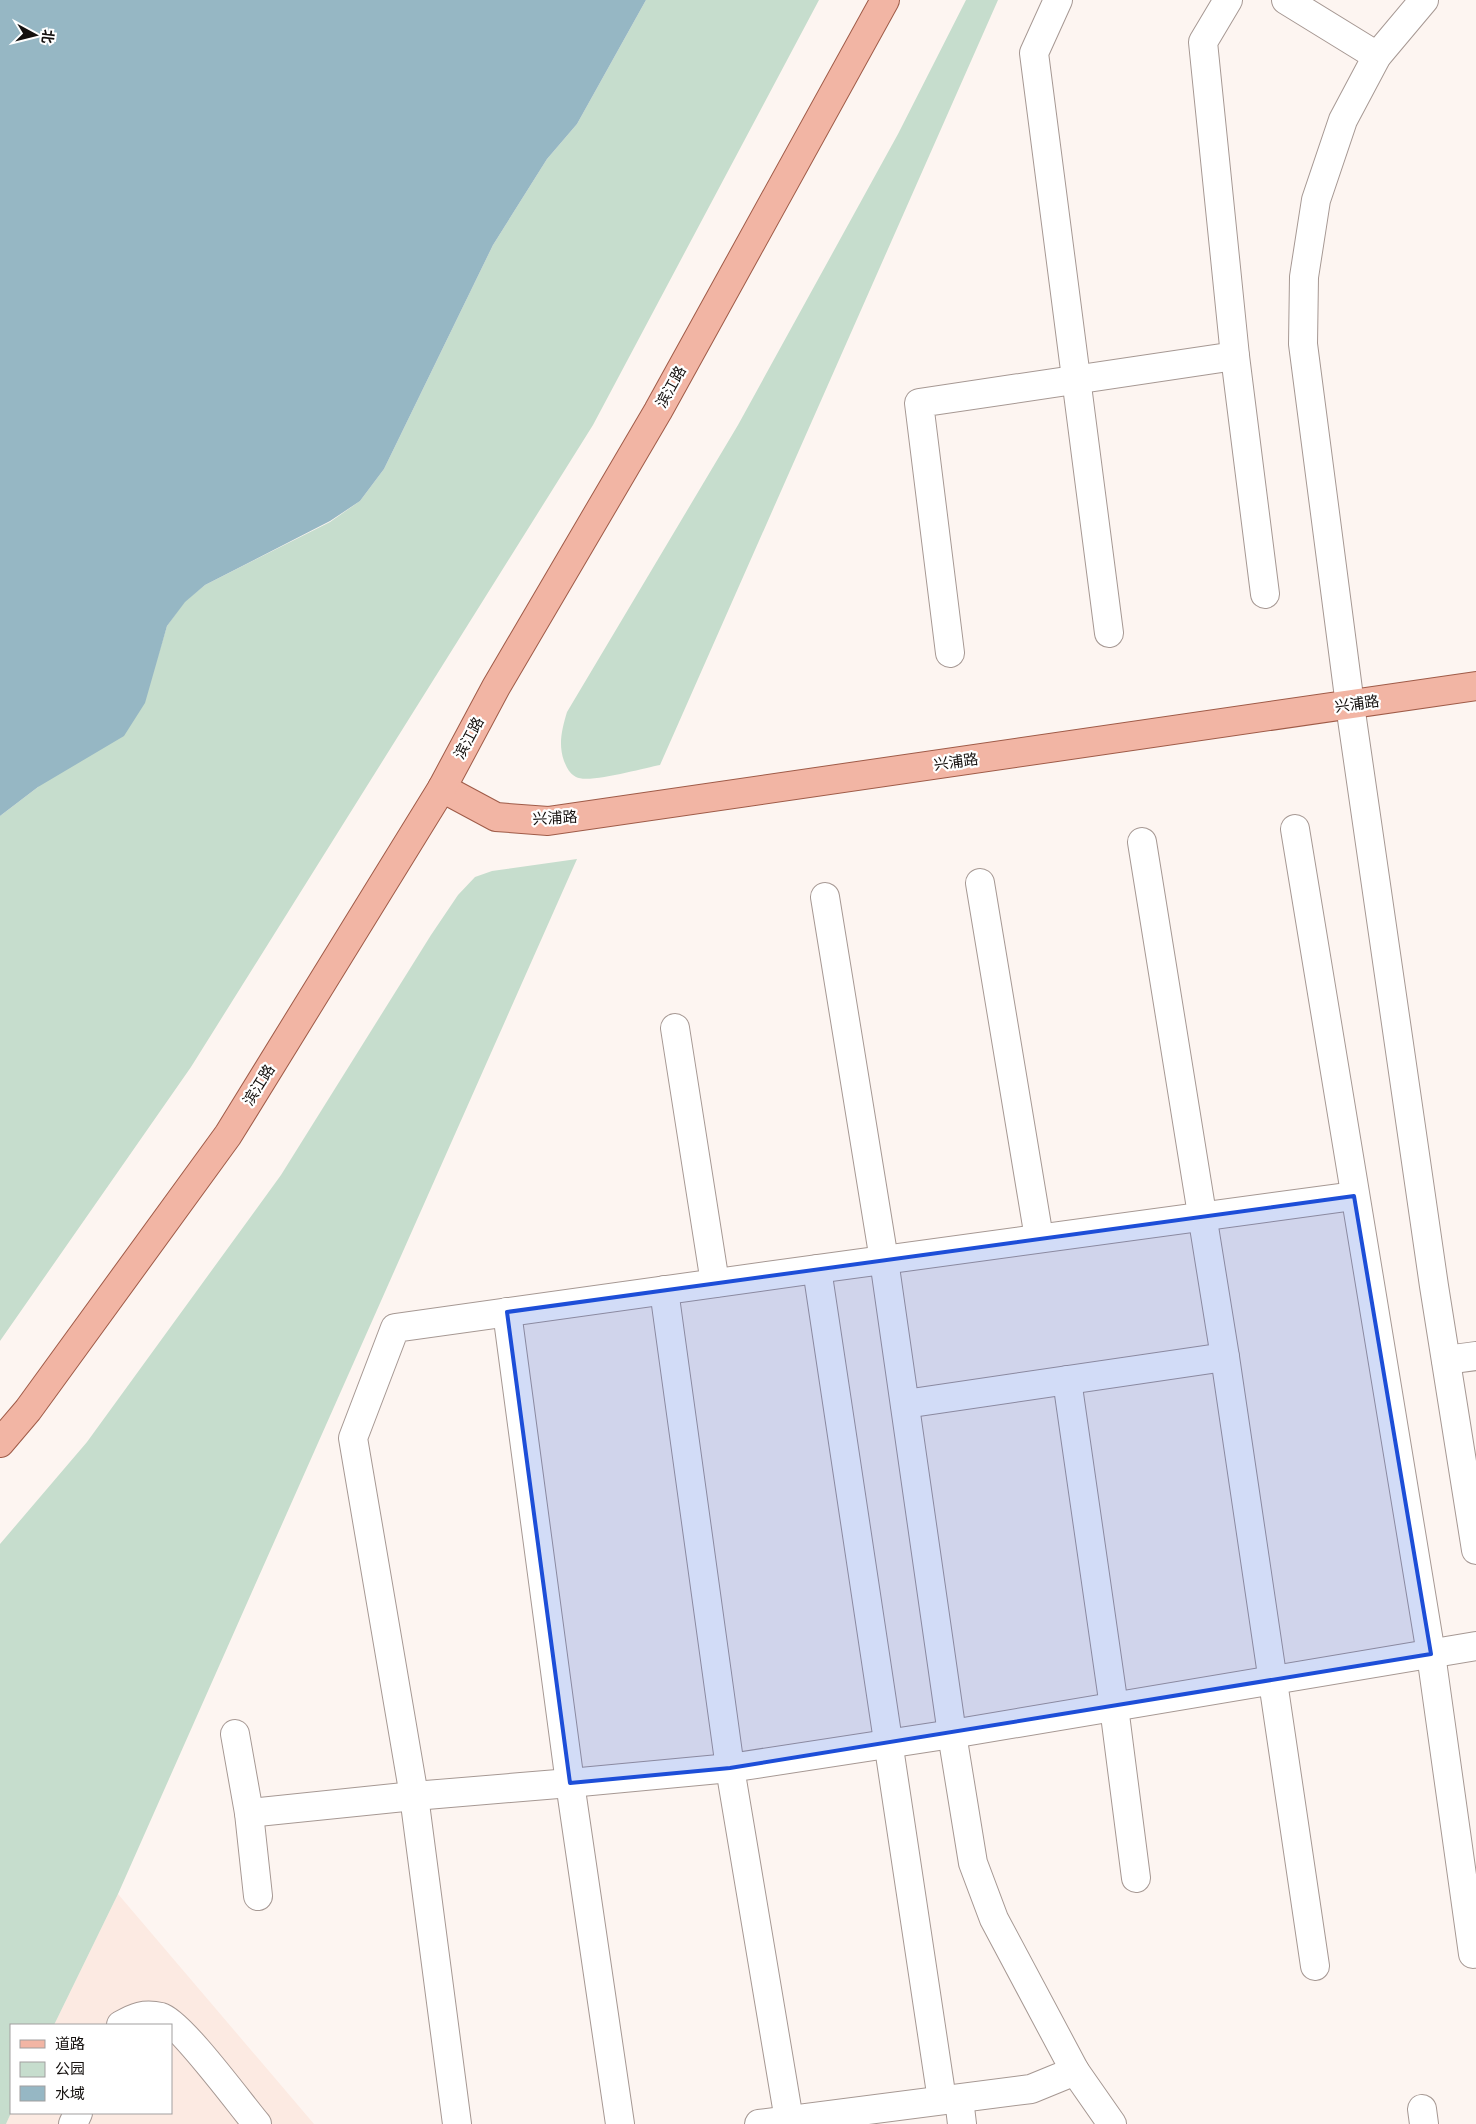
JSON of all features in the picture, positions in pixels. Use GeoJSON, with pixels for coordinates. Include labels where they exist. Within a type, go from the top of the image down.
{"type":"FeatureCollection","features":[{"type":"Feature","properties":{"kind":"main road","name":"滨江路"},"geometry":{"type":"LineString","coordinates":[[0,1443],[28,1410],[228,1135],[442,788],[496,687],[658,411],[885,0]]}},
{"type":"Feature","properties":{"kind":"main road","name":"兴浦路"},"geometry":{"type":"LineString","coordinates":[[442,788],[496,817],[548,821],[1476,686]]}},
{"type":"Feature","properties":{"kind":"street"},"geometry":{"type":"LineString","coordinates":[[1058,0],[1034,53],[1109,633]]}},
{"type":"Feature","properties":{"kind":"street"},"geometry":{"type":"LineString","coordinates":[[1228,0],[1203,42],[1235,356],[1265,594]]}},
{"type":"Feature","properties":{"kind":"street"},"geometry":{"type":"LineString","coordinates":[[1286,0],[1377,56]]}},
{"type":"Feature","properties":{"kind":"street"},"geometry":{"type":"LineString","coordinates":[[1424,0],[1377,56],[1343,120],[1316,200],[1304,277],[1303,344],[1350,705],[1446,1360],[1476,1550]]}},
{"type":"Feature","properties":{"kind":"street"},"geometry":{"type":"LineString","coordinates":[[950,653],[919,403],[1235,356]]}},
{"type":"Feature","properties":{"kind":"street"},"geometry":{"type":"LineString","coordinates":[[1295,829],[1430,1654],[1473,1954]]}},
{"type":"Feature","properties":{"kind":"street"},"geometry":{"type":"LineString","coordinates":[[1142,842],[1225,1357],[1315,1966]]}},
{"type":"Feature","properties":{"kind":"street"},"geometry":{"type":"LineString","coordinates":[[980,883],[1040,1238]]}},
{"type":"Feature","properties":{"kind":"street"},"geometry":{"type":"LineString","coordinates":[[825,897],[884,1260],[952,1734],[973,1863],[994,1920],[1075,2071],[1112,2124]]}},
{"type":"Feature","properties":{"kind":"street"},"geometry":{"type":"LineString","coordinates":[[676,1028],[715,1283]]}},
{"type":"Feature","properties":{"kind":"street"},"geometry":{"type":"LineString","coordinates":[[457,2124],[414,1796],[354,1438],[395,1328],[1354,1196]]}},
{"type":"Feature","properties":{"kind":"street"},"geometry":{"type":"LineString","coordinates":[[817,1269],[888,1744],[954,2108]]}},
{"type":"Feature","properties":{"kind":"street"},"geometry":{"type":"LineString","coordinates":[[664,1290],[730,1768],[797,2121]]}},
{"type":"Feature","properties":{"kind":"street"},"geometry":{"type":"LineString","coordinates":[[507,1312],[570,1783],[620,2124]]}},
{"type":"Feature","properties":{"kind":"street"},"geometry":{"type":"LineString","coordinates":[[1446,1360],[1476,1356]]}},
{"type":"Feature","properties":{"kind":"street"},"geometry":{"type":"LineString","coordinates":[[905,1404],[1225,1357]]}},
{"type":"Feature","properties":{"kind":"street"},"geometry":{"type":"LineString","coordinates":[[1067,1380],[1114,1707],[1136,1878]]}},
{"type":"Feature","properties":{"kind":"street"},"geometry":{"type":"LineString","coordinates":[[249,1813],[414,1796],[730,1768],[952,1734],[1476,1646]]}},
{"type":"Feature","properties":{"kind":"street"},"geometry":{"type":"LineString","coordinates":[[235,1734],[249,1813],[258,1896]]}},
{"type":"Feature","properties":{"kind":"street"},"geometry":{"type":"LineString","coordinates":[[123,2024],[138,2016],[163,2018],[170,2024]]}},
{"type":"Feature","properties":{"kind":"street"},"geometry":{"type":"LineString","coordinates":[[172,2025],[184,2035],[257,2124]]}},
{"type":"Feature","properties":{"kind":"street"},"geometry":{"type":"LineString","coordinates":[[759,2124],[954,2108],[1031,2090],[1075,2071]]}},
{"type":"Feature","properties":{"kind":"highlighted area"},"geometry":{"type":"Polygon","coordinates":[[[1354,1196],[1431,1654],[730,1768],[570,1783],[507,1312],[1354,1196]]]}},
{"type":"Feature","properties":{"kind":"shaded area"},"geometry":{"type":"Polygon","coordinates":[[[118,1894],[314,2124],[6,2124],[11,2114],[172,2114],[172,2024],[54,2024],[118,1894]]]}},
{"type":"Feature","properties":{"kind":"green space"},"geometry":{"type":"Polygon","coordinates":[[[646,0],[819,0],[593,425],[191,1067],[0,1341],[0,816],[38,787],[156,662],[167,626],[184,602],[205,585],[330,522],[360,501],[384,469],[493,245],[547,159],[577,124],[646,0]]]}},
{"type":"Feature","properties":{"kind":"green space"},"geometry":{"type":"Polygon","coordinates":[[[966,0],[998,0],[660,765],[604,777],[582,779],[576,777],[567,768],[561,749],[562,730],[567,712],[738,425],[898,134],[966,0]]]}},
{"type":"Feature","properties":{"kind":"green space"},"geometry":{"type":"Polygon","coordinates":[[[577,859],[118,1894],[54,2024],[10,2024],[11,2114],[6,2124],[0,2124],[0,1544],[87,1442],[281,1175],[458,895],[475,877],[492,871],[577,859]]]}},
{"type":"Feature","properties":{"kind":"water"},"geometry":{"type":"Polygon","coordinates":[[[0,0],[646,0],[577,124],[547,159],[493,245],[384,469],[360,501],[330,521],[205,585],[185,602],[167,626],[145,703],[124,736],[38,787],[0,816],[0,0]]]}}]}
